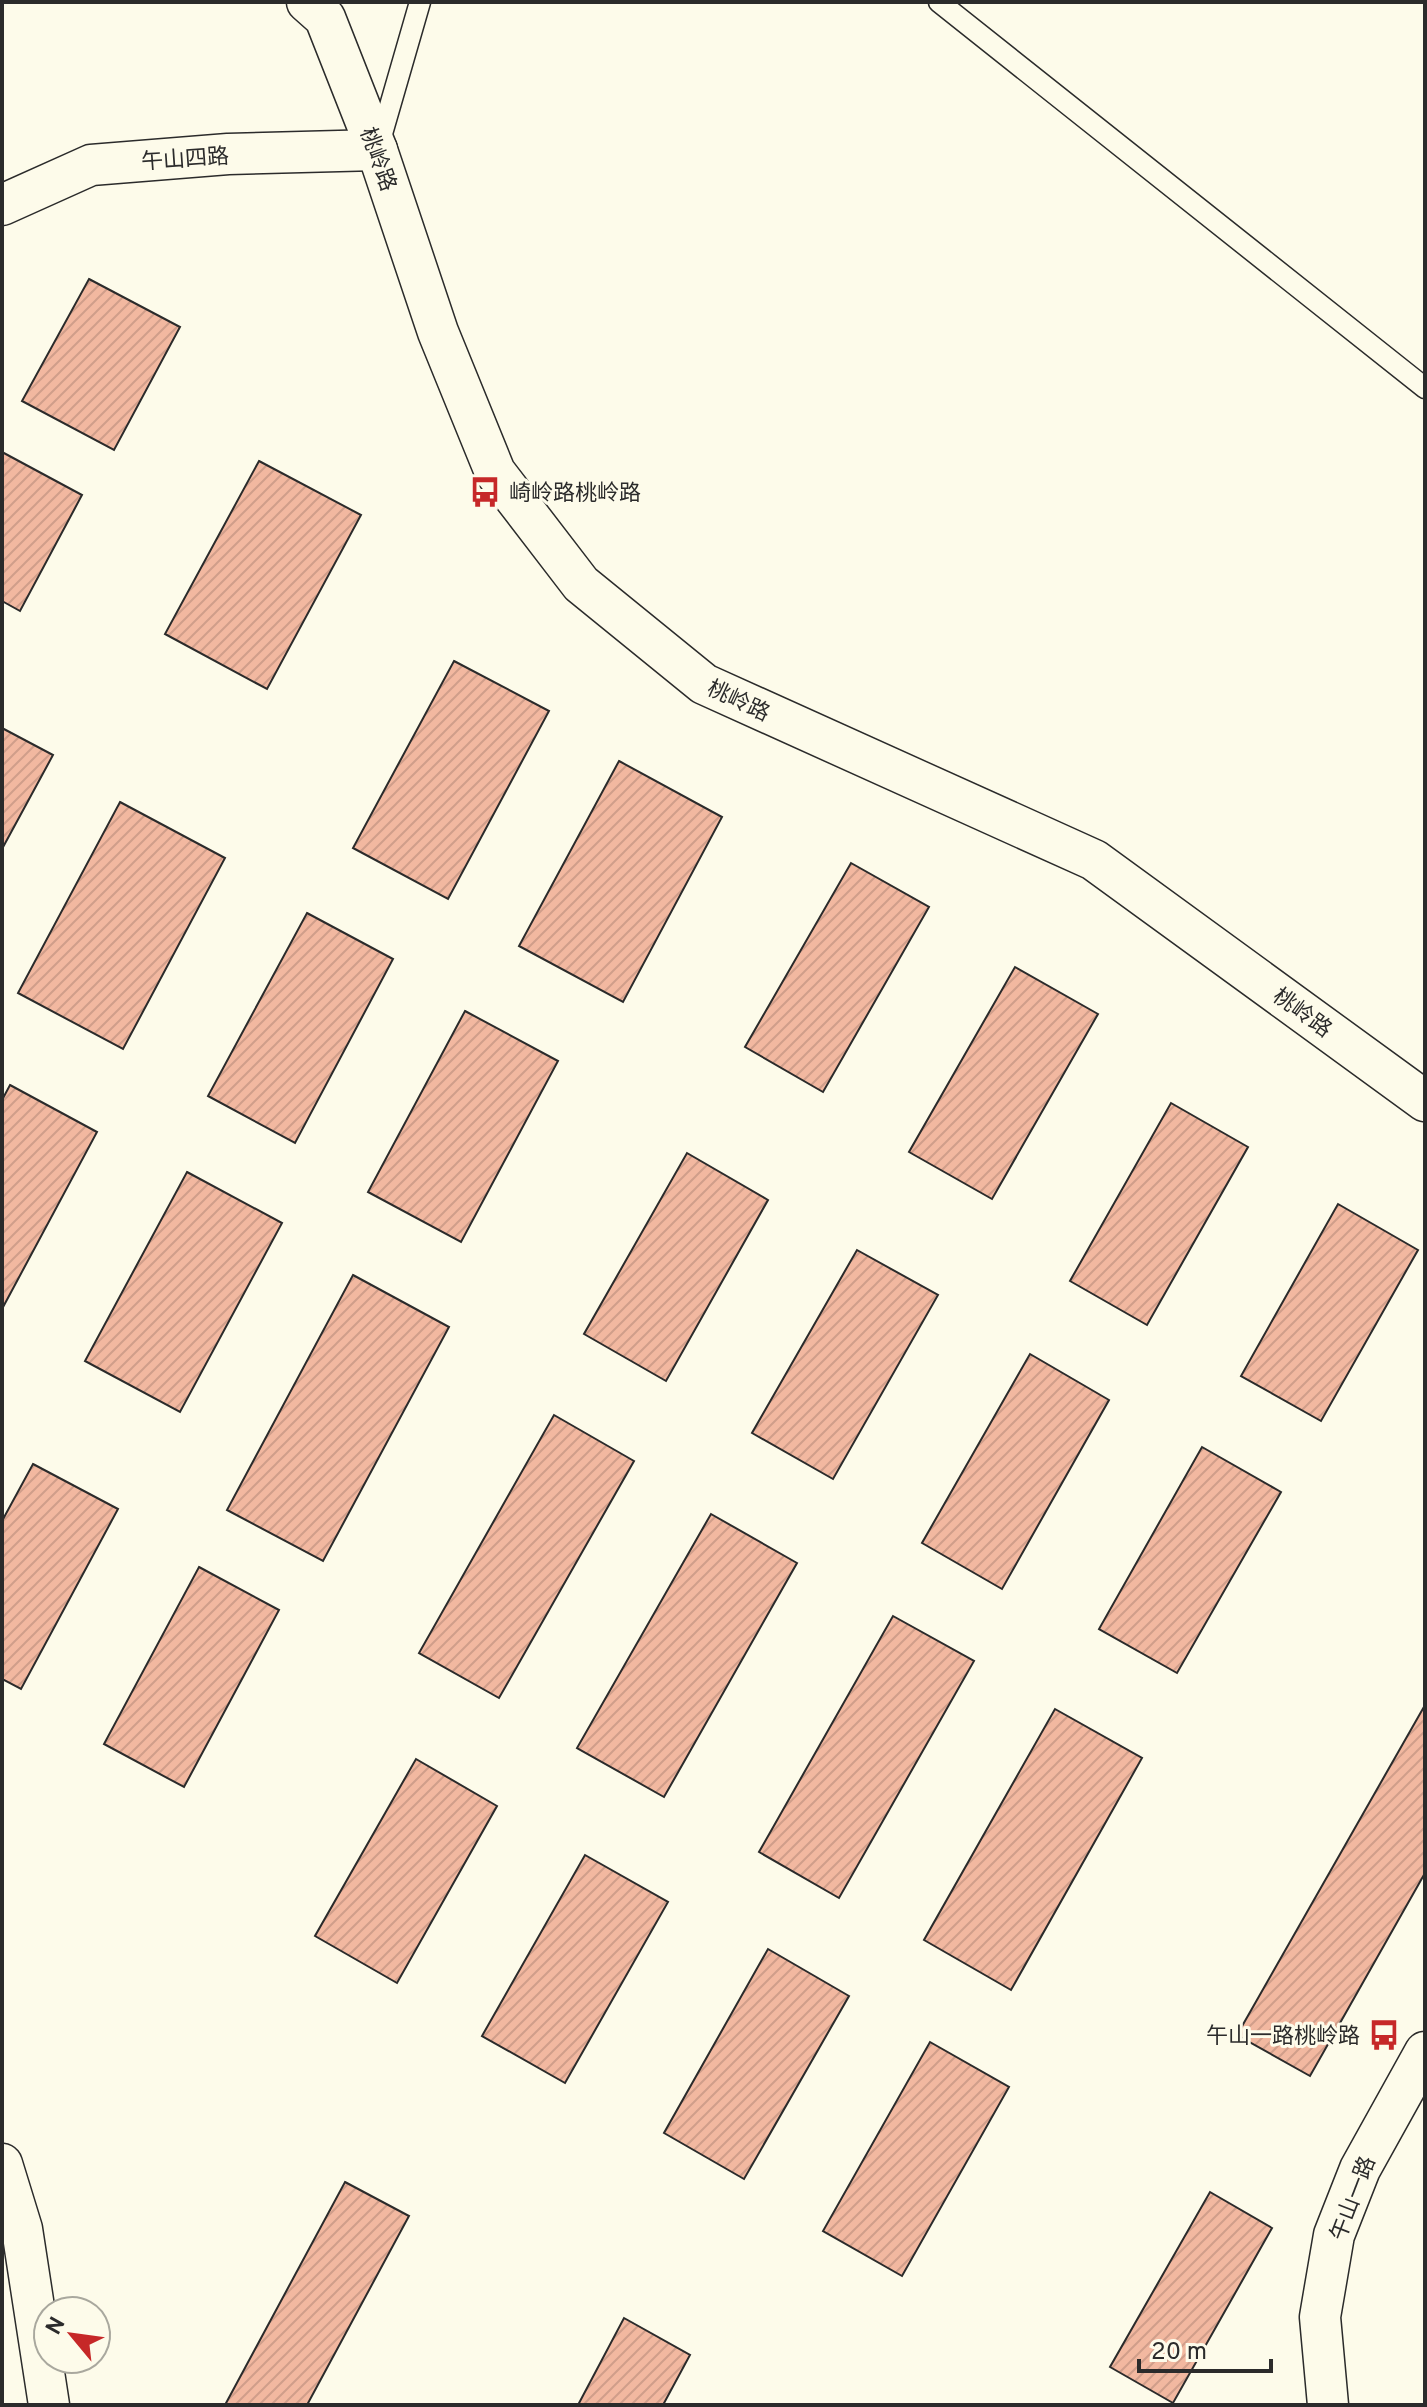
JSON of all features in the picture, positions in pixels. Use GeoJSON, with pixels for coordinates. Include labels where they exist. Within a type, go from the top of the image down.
{"type":"FeatureCollection","features":[{"type":"Feature","properties":{"kind":"street","name":"桃岭路"},"geometry":{"type":"LineString","coordinates":[[307,2],[325,18],[377,150],[438,332],[495,472],[581,584],[704,684],[1094,860],[1425,1101]]}},
{"type":"Feature","properties":{"kind":"street","name":"午山四路"},"geometry":{"type":"LineString","coordinates":[[2,205],[91,165],[228,154],[377,150]]}},
{"type":"Feature","properties":{"kind":"street","name":"午山一路"},"geometry":{"type":"LineString","coordinates":[[1328,2405],[1320,2317],[1334,2235],[1360,2169],[1425,2052]]}},
{"type":"Feature","properties":{"kind":"street"},"geometry":{"type":"LineString","coordinates":[[2,2164],[22,2229],[49,2405]]}},
{"type":"Feature","properties":{"kind":"lane"},"geometry":{"type":"LineString","coordinates":[[377,150],[420,2]]}},
{"type":"Feature","properties":{"kind":"lane"},"geometry":{"type":"LineString","coordinates":[[939,2],[1425,388]]}},
{"type":"Feature","properties":{"kind":"building"},"geometry":{"type":"Polygon","coordinates":[[[89,279],[180,327],[114,450],[22,401],[89,279]]]}},
{"type":"Feature","properties":{"kind":"building"},"geometry":{"type":"Polygon","coordinates":[[[2,452],[82,495],[20,611],[2,601],[2,452]]]}},
{"type":"Feature","properties":{"kind":"building"},"geometry":{"type":"Polygon","coordinates":[[[259,461],[361,515],[267,689],[165,634],[259,461]]]}},
{"type":"Feature","properties":{"kind":"building"},"geometry":{"type":"Polygon","coordinates":[[[454,661],[549,711],[448,899],[353,848],[454,661]]]}},
{"type":"Feature","properties":{"kind":"building"},"geometry":{"type":"Polygon","coordinates":[[[2,728],[53,755],[2,849],[2,728]]]}},
{"type":"Feature","properties":{"kind":"building"},"geometry":{"type":"Polygon","coordinates":[[[619,761],[722,817],[623,1002],[519,946],[619,761]]]}},
{"type":"Feature","properties":{"kind":"building"},"geometry":{"type":"Polygon","coordinates":[[[120,802],[225,858],[123,1049],[18,993],[120,802]]]}},
{"type":"Feature","properties":{"kind":"building"},"geometry":{"type":"Polygon","coordinates":[[[851,863],[929,907],[823,1092],[745,1047],[851,863]]]}},
{"type":"Feature","properties":{"kind":"building"},"geometry":{"type":"Polygon","coordinates":[[[307,913],[393,959],[295,1143],[208,1096],[307,913]]]}},
{"type":"Feature","properties":{"kind":"building"},"geometry":{"type":"Polygon","coordinates":[[[1015,967],[1098,1014],[992,1199],[909,1152],[1015,967]]]}},
{"type":"Feature","properties":{"kind":"building"},"geometry":{"type":"Polygon","coordinates":[[[465,1011],[558,1061],[461,1242],[368,1192],[465,1011]]]}},
{"type":"Feature","properties":{"kind":"building"},"geometry":{"type":"Polygon","coordinates":[[[10,1085],[97,1132],[2,1309],[2,1100],[10,1085]]]}},
{"type":"Feature","properties":{"kind":"building"},"geometry":{"type":"Polygon","coordinates":[[[1171,1103],[1248,1147],[1147,1325],[1070,1281],[1171,1103]]]}},
{"type":"Feature","properties":{"kind":"building"},"geometry":{"type":"Polygon","coordinates":[[[687,1153],[768,1200],[666,1381],[584,1334],[687,1153]]]}},
{"type":"Feature","properties":{"kind":"building"},"geometry":{"type":"Polygon","coordinates":[[[187,1172],[282,1223],[180,1412],[85,1361],[187,1172]]]}},
{"type":"Feature","properties":{"kind":"building"},"geometry":{"type":"Polygon","coordinates":[[[1338,1204],[1418,1250],[1321,1421],[1241,1376],[1338,1204]]]}},
{"type":"Feature","properties":{"kind":"building"},"geometry":{"type":"Polygon","coordinates":[[[857,1250],[938,1295],[833,1479],[752,1433],[857,1250]]]}},
{"type":"Feature","properties":{"kind":"building"},"geometry":{"type":"Polygon","coordinates":[[[353,1275],[449,1327],[323,1561],[227,1510],[353,1275]]]}},
{"type":"Feature","properties":{"kind":"building"},"geometry":{"type":"Polygon","coordinates":[[[1030,1354],[1109,1400],[1002,1589],[922,1543],[1030,1354]]]}},
{"type":"Feature","properties":{"kind":"building"},"geometry":{"type":"Polygon","coordinates":[[[554,1415],[634,1461],[499,1698],[419,1653],[554,1415]]]}},
{"type":"Feature","properties":{"kind":"building"},"geometry":{"type":"Polygon","coordinates":[[[1202,1447],[1281,1492],[1177,1673],[1099,1629],[1202,1447]]]}},
{"type":"Feature","properties":{"kind":"building"},"geometry":{"type":"Polygon","coordinates":[[[33,1464],[118,1509],[21,1689],[2,1679],[2,1521],[33,1464]]]}},
{"type":"Feature","properties":{"kind":"building"},"geometry":{"type":"Polygon","coordinates":[[[711,1514],[797,1563],[664,1797],[577,1748],[711,1514]]]}},
{"type":"Feature","properties":{"kind":"building"},"geometry":{"type":"Polygon","coordinates":[[[199,1567],[279,1610],[184,1787],[104,1744],[199,1567]]]}},
{"type":"Feature","properties":{"kind":"building"},"geometry":{"type":"Polygon","coordinates":[[[893,1616],[974,1661],[839,1898],[759,1852],[893,1616]]]}},
{"type":"Feature","properties":{"kind":"building"},"geometry":{"type":"Polygon","coordinates":[[[1425,1705],[1425,1873],[1310,2076],[1237,2035],[1425,1705]]]}},
{"type":"Feature","properties":{"kind":"building"},"geometry":{"type":"Polygon","coordinates":[[[1055,1709],[1142,1758],[1011,1990],[924,1940],[1055,1709]]]}},
{"type":"Feature","properties":{"kind":"building"},"geometry":{"type":"Polygon","coordinates":[[[416,1759],[497,1806],[397,1983],[315,1936],[416,1759]]]}},
{"type":"Feature","properties":{"kind":"building"},"geometry":{"type":"Polygon","coordinates":[[[585,1855],[668,1902],[565,2083],[482,2036],[585,1855]]]}},
{"type":"Feature","properties":{"kind":"building"},"geometry":{"type":"Polygon","coordinates":[[[768,1949],[849,1996],[744,2179],[664,2133],[768,1949]]]}},
{"type":"Feature","properties":{"kind":"building"},"geometry":{"type":"Polygon","coordinates":[[[930,2042],[1009,2087],[902,2276],[823,2231],[930,2042]]]}},
{"type":"Feature","properties":{"kind":"building"},"geometry":{"type":"Polygon","coordinates":[[[345,2182],[409,2216],[307,2405],[225,2405],[345,2182]]]}},
{"type":"Feature","properties":{"kind":"building"},"geometry":{"type":"Polygon","coordinates":[[[1210,2192],[1272,2228],[1173,2403],[1110,2367],[1210,2192]]]}},
{"type":"Feature","properties":{"kind":"building"},"geometry":{"type":"Polygon","coordinates":[[[624,2318],[690,2355],[663,2405],[578,2405],[624,2318]]]}},
{"type":"Feature","properties":{"kind":"place","name":"崎岭路桃岭路"},"geometry":{"type":"Point","coordinates":[485,492]}},
{"type":"Feature","properties":{"kind":"place","name":"午山一路桃岭路"},"geometry":{"type":"Point","coordinates":[1384,2035]}}]}
